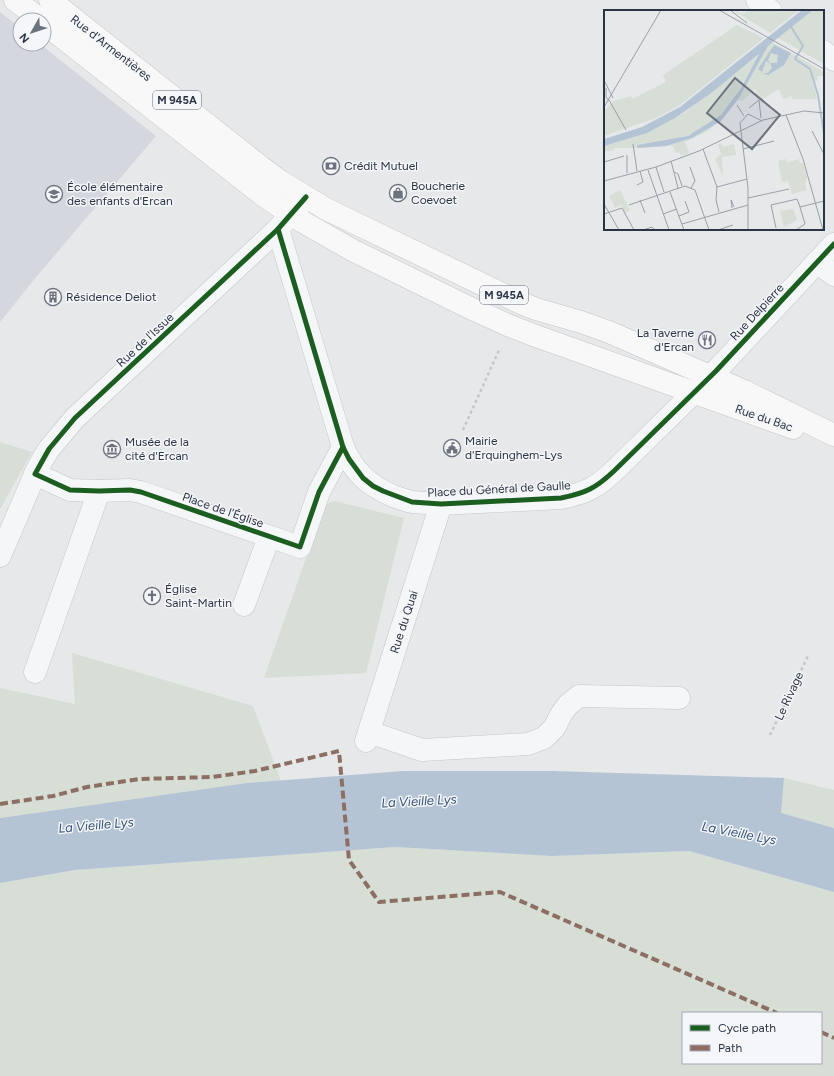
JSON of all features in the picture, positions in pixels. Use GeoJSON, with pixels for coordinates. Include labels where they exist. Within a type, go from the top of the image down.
{"type":"FeatureCollection","features":[{"type":"Feature","properties":{"kind":"main road"},"geometry":{"type":"LineString","coordinates":[[15,0],[31,12]]}},
{"type":"Feature","properties":{"kind":"main road","name":"Rue d'Armentières"},"geometry":{"type":"LineString","coordinates":[[50,0],[261,167],[306,197]]}},
{"type":"Feature","properties":{"kind":"main road","name":"Rue d'Armentières"},"geometry":{"type":"LineString","coordinates":[[52,29],[243,180],[284,221]]}},
{"type":"Feature","properties":{"kind":"main road","name":"M 945A"},"geometry":{"type":"LineString","coordinates":[[306,197],[326,209],[521,303],[596,327],[711,376]]}},
{"type":"Feature","properties":{"kind":"main road","name":"M 945A"},"geometry":{"type":"LineString","coordinates":[[284,221],[354,251],[510,326],[694,392]]}},
{"type":"Feature","properties":{"kind":"main road","name":"Rue du Bac"},"geometry":{"type":"LineString","coordinates":[[711,376],[834,435]]}},
{"type":"Feature","properties":{"kind":"main road","name":"Rue du Bac"},"geometry":{"type":"LineString","coordinates":[[694,392],[834,442]]}},
{"type":"Feature","properties":{"kind":"street"},"geometry":{"type":"LineString","coordinates":[[756,0],[770,10]]}},
{"type":"Feature","properties":{"kind":"street"},"geometry":{"type":"LineString","coordinates":[[824,52],[834,60]]}},
{"type":"Feature","properties":{"kind":"street"},"geometry":{"type":"LineString","coordinates":[[284,221],[306,197]]}},
{"type":"Feature","properties":{"kind":"street","name":"Place du Général de Gaulle"},"geometry":{"type":"LineString","coordinates":[[284,221],[343,447],[349,459],[363,478],[383,492],[412,502],[441,504],[561,498],[574,496],[589,490],[614,472],[694,392]]}},
{"type":"Feature","properties":{"kind":"street","name":"Rue de l'Issue"},"geometry":{"type":"LineString","coordinates":[[35,474],[49,449],[75,418],[284,221]]}},
{"type":"Feature","properties":{"kind":"street","name":"Rue Delpierre"},"geometry":{"type":"LineString","coordinates":[[694,392],[711,376],[834,244]]}},
{"type":"Feature","properties":{"kind":"street"},"geometry":{"type":"LineString","coordinates":[[817,262],[834,276]]}},
{"type":"Feature","properties":{"kind":"street","name":"Place de l'Église"},"geometry":{"type":"LineString","coordinates":[[35,474],[70,490],[123,490],[141,492],[300,547],[319,492],[343,447]]}},
{"type":"Feature","properties":{"kind":"street"},"geometry":{"type":"LineString","coordinates":[[0,556],[35,474]]}},
{"type":"Feature","properties":{"kind":"street"},"geometry":{"type":"LineString","coordinates":[[35,672],[99,491]]}},
{"type":"Feature","properties":{"kind":"street","name":"Rue du Quai"},"geometry":{"type":"LineString","coordinates":[[441,504],[367,737],[422,750],[528,744],[544,738],[554,728],[568,705],[579,696],[679,698]]}},
{"type":"Feature","properties":{"kind":"street","name":"Place de l'Église"},"geometry":{"type":"LineString","coordinates":[[244,605],[270,536]]}},
{"type":"Feature","properties":{"kind":"path"},"geometry":{"type":"LineString","coordinates":[[463,430],[510,326]]}},
{"type":"Feature","properties":{"kind":"shaded area","name":"École élémentaire des enfants d'Ercan"},"geometry":{"type":"Polygon","coordinates":[[[0,12],[12,22],[12,52],[50,52],[156,136],[37,276],[0,322],[0,12]]]}},
{"type":"Feature","properties":{"kind":"shaded area"},"geometry":{"type":"Polygon","coordinates":[[[0,442],[32,452],[0,509],[0,442]]]}},
{"type":"Feature","properties":{"kind":"shaded area"},"geometry":{"type":"Polygon","coordinates":[[[334,501],[404,518],[366,673],[264,678],[323,506],[334,501]]]}},
{"type":"Feature","properties":{"kind":"shaded area"},"geometry":{"type":"Polygon","coordinates":[[[72,653],[253,706],[281,781],[247,783],[0,818],[0,688],[75,704],[72,653]]]}},
{"type":"Feature","properties":{"kind":"shaded area"},"geometry":{"type":"Polygon","coordinates":[[[784,778],[834,790],[834,828],[780,813],[784,778]]]}},
{"type":"Feature","properties":{"kind":"shaded area"},"geometry":{"type":"Polygon","coordinates":[[[395,847],[552,856],[689,851],[834,892],[834,1076],[0,1076],[0,883],[75,870],[395,847]]]}},
{"type":"Feature","properties":{"kind":"water","name":"La Vieille Lys"},"geometry":{"type":"Polygon","coordinates":[[[403,771],[552,771],[784,778],[781,813],[834,828],[834,892],[689,851],[552,856],[395,847],[75,870],[0,883],[0,818],[247,783],[403,771]]]}},
{"type":"Feature","properties":{"kind":"marked path"},"geometry":{"type":"LineString","coordinates":[[0,804],[53,796],[87,787],[139,779],[212,777],[255,771],[339,751],[349,860],[379,902],[500,892],[775,1012]]}},
{"type":"Feature","properties":{"kind":"marked path"},"geometry":{"type":"LineString","coordinates":[[822,1032],[834,1038]]}},
{"type":"Feature","properties":{"kind":"cycle path"},"geometry":{"type":"LineString","coordinates":[[306,197],[278,229],[343,447],[349,459],[363,478],[373,486],[412,502],[441,504],[561,498],[584,492],[596,486],[614,471],[716,371],[834,244]]}},
{"type":"Feature","properties":{"kind":"cycle path"},"geometry":{"type":"LineString","coordinates":[[278,229],[75,418],[49,449],[35,474],[70,490],[130,490],[141,492],[300,547],[319,492],[343,447]]}},
{"type":"Feature","properties":{"kind":"place","name":"Crédit Mutuel"},"geometry":{"type":"Point","coordinates":[331,166]}},
{"type":"Feature","properties":{"kind":"place","name":"Boucherie Coevoet"},"geometry":{"type":"Point","coordinates":[398,193]}},
{"type":"Feature","properties":{"kind":"place","name":"École élémentaire des enfants d'Ercan"},"geometry":{"type":"Point","coordinates":[54,194]}},
{"type":"Feature","properties":{"kind":"place","name":"Résidence Deliot"},"geometry":{"type":"Point","coordinates":[53,297]}},
{"type":"Feature","properties":{"kind":"place","name":"La Taverne d'Ercan"},"geometry":{"type":"Point","coordinates":[707,340]}},
{"type":"Feature","properties":{"kind":"place","name":"Mairie d'Erquinghem-Lys"},"geometry":{"type":"Point","coordinates":[452,448]}},
{"type":"Feature","properties":{"kind":"place","name":"Musée de la cité d'Ercan"},"geometry":{"type":"Point","coordinates":[112,449]}},
{"type":"Feature","properties":{"kind":"place","name":"Église Saint-Martin"},"geometry":{"type":"Point","coordinates":[152,596]}}]}
